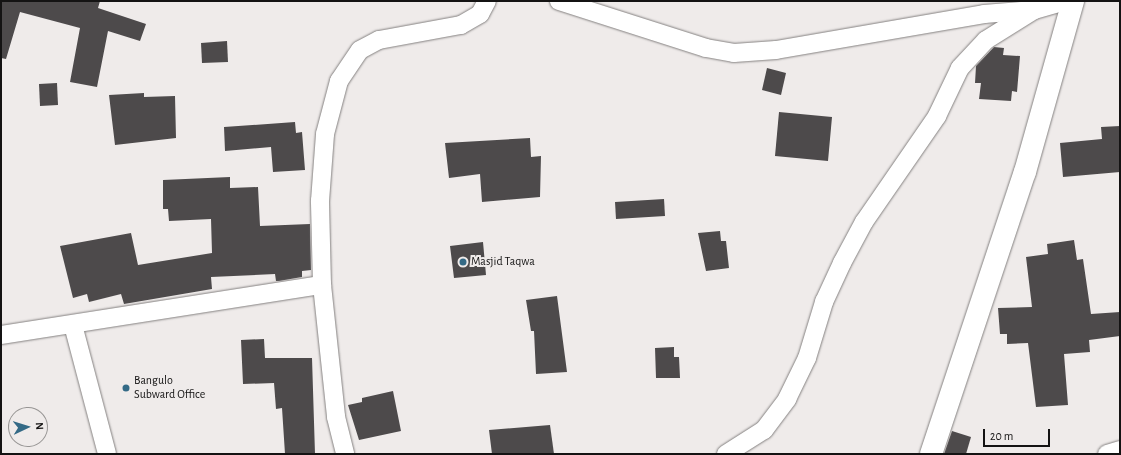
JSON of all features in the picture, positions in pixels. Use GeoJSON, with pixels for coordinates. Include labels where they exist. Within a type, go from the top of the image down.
{"type":"FeatureCollection","features":[{"type":"Feature","properties":{"kind":"street"},"geometry":{"type":"LineString","coordinates":[[345,454],[336,416],[322,285],[320,201],[325,134],[339,81],[360,50],[379,40],[461,25],[480,14],[487,1]]}},
{"type":"Feature","properties":{"kind":"street"},"geometry":{"type":"LineString","coordinates":[[559,1],[706,48],[734,53],[776,50],[984,14],[1034,10],[1065,1]]}},
{"type":"Feature","properties":{"kind":"street"},"geometry":{"type":"LineString","coordinates":[[931,454],[1025,172],[1073,1]]}},
{"type":"Feature","properties":{"kind":"street"},"geometry":{"type":"LineString","coordinates":[[726,454],[764,430],[787,399],[806,358],[824,302],[842,263],[864,222],[938,116],[960,68],[986,40],[1034,10]]}},
{"type":"Feature","properties":{"kind":"street"},"geometry":{"type":"LineString","coordinates":[[1,335],[73,325],[322,285]]}},
{"type":"Feature","properties":{"kind":"street"},"geometry":{"type":"LineString","coordinates":[[73,325],[94,394],[107,454]]}},
{"type":"Feature","properties":{"kind":"street"},"geometry":{"type":"LineString","coordinates":[[1108,454],[1120,450]]}},
{"type":"Feature","properties":{"kind":"building"},"geometry":{"type":"Polygon","coordinates":[[[1,1],[100,1],[98,8],[146,24],[140,41],[108,31],[97,87],[70,82],[80,28],[20,12],[6,59],[1,58],[1,1]]]}},
{"type":"Feature","properties":{"kind":"building"},"geometry":{"type":"Polygon","coordinates":[[[227,41],[228,62],[202,63],[201,43],[227,41]]]}},
{"type":"Feature","properties":{"kind":"building"},"geometry":{"type":"Polygon","coordinates":[[[994,47],[1004,48],[1003,55],[1020,56],[1017,92],[1012,91],[1011,101],[979,99],[981,83],[975,83],[976,66],[994,47]]]}},
{"type":"Feature","properties":{"kind":"building"},"geometry":{"type":"Polygon","coordinates":[[[767,68],[786,73],[781,95],[762,90],[767,68]]]}},
{"type":"Feature","properties":{"kind":"building"},"geometry":{"type":"Polygon","coordinates":[[[57,83],[58,105],[40,106],[39,84],[57,83]]]}},
{"type":"Feature","properties":{"kind":"building"},"geometry":{"type":"Polygon","coordinates":[[[144,93],[144,97],[175,96],[176,138],[115,145],[109,95],[144,93]]]}},
{"type":"Feature","properties":{"kind":"building"},"geometry":{"type":"Polygon","coordinates":[[[779,112],[832,117],[828,161],[775,156],[779,112]]]}},
{"type":"Feature","properties":{"kind":"building"},"geometry":{"type":"Polygon","coordinates":[[[295,122],[296,133],[302,132],[305,170],[273,172],[271,147],[225,151],[224,127],[295,122]]]}},
{"type":"Feature","properties":{"kind":"building"},"geometry":{"type":"Polygon","coordinates":[[[1120,126],[1120,172],[1063,177],[1060,143],[1102,139],[1101,127],[1120,126]]]}},
{"type":"Feature","properties":{"kind":"building"},"geometry":{"type":"Polygon","coordinates":[[[530,138],[531,157],[541,156],[540,197],[482,202],[480,174],[449,178],[445,143],[530,138]]]}},
{"type":"Feature","properties":{"kind":"building"},"geometry":{"type":"Polygon","coordinates":[[[230,177],[230,188],[258,187],[260,226],[310,224],[311,270],[302,271],[302,277],[279,281],[276,281],[275,274],[211,277],[212,289],[124,304],[121,294],[89,302],[87,294],[73,298],[60,246],[131,233],[138,265],[212,253],[211,219],[169,221],[168,209],[163,209],[163,180],[230,177]]]}},
{"type":"Feature","properties":{"kind":"building"},"geometry":{"type":"Polygon","coordinates":[[[664,199],[665,216],[616,219],[615,202],[664,199]]]}},
{"type":"Feature","properties":{"kind":"building"},"geometry":{"type":"Polygon","coordinates":[[[720,231],[721,241],[726,241],[729,268],[706,271],[698,233],[720,231]]]}},
{"type":"Feature","properties":{"kind":"building"},"geometry":{"type":"Polygon","coordinates":[[[1074,240],[1077,260],[1083,259],[1091,314],[1120,312],[1120,336],[1089,340],[1090,352],[1064,354],[1068,405],[1036,407],[1028,343],[1007,344],[1007,334],[1000,334],[998,308],[1032,307],[1026,257],[1048,254],[1047,244],[1074,240]]]}},
{"type":"Feature","properties":{"kind":"building"},"geometry":{"type":"Polygon","coordinates":[[[483,242],[486,275],[454,278],[450,246],[483,242]]]}},
{"type":"Feature","properties":{"kind":"building"},"geometry":{"type":"Polygon","coordinates":[[[557,296],[567,372],[536,374],[534,331],[531,331],[526,300],[557,296]]]}},
{"type":"Feature","properties":{"kind":"building"},"geometry":{"type":"Polygon","coordinates":[[[264,339],[265,358],[312,358],[315,454],[285,454],[282,408],[276,409],[274,383],[243,384],[241,340],[264,339]]]}},
{"type":"Feature","properties":{"kind":"building"},"geometry":{"type":"Polygon","coordinates":[[[674,347],[674,357],[679,357],[680,378],[656,378],[655,348],[674,347]]]}},
{"type":"Feature","properties":{"kind":"building"},"geometry":{"type":"Polygon","coordinates":[[[393,391],[401,431],[359,440],[348,405],[362,402],[362,398],[393,391]]]}},
{"type":"Feature","properties":{"kind":"building"},"geometry":{"type":"Polygon","coordinates":[[[550,425],[554,454],[492,454],[489,430],[550,425]]]}},
{"type":"Feature","properties":{"kind":"building"},"geometry":{"type":"Polygon","coordinates":[[[952,431],[971,437],[966,454],[944,454],[952,431]]]}},
{"type":"Feature","properties":{"kind":"place","name":"Masjid Taqwa"},"geometry":{"type":"Point","coordinates":[463,262]}},
{"type":"Feature","properties":{"kind":"place","name":"Bangulo Subward Office"},"geometry":{"type":"Point","coordinates":[126,388]}}]}
